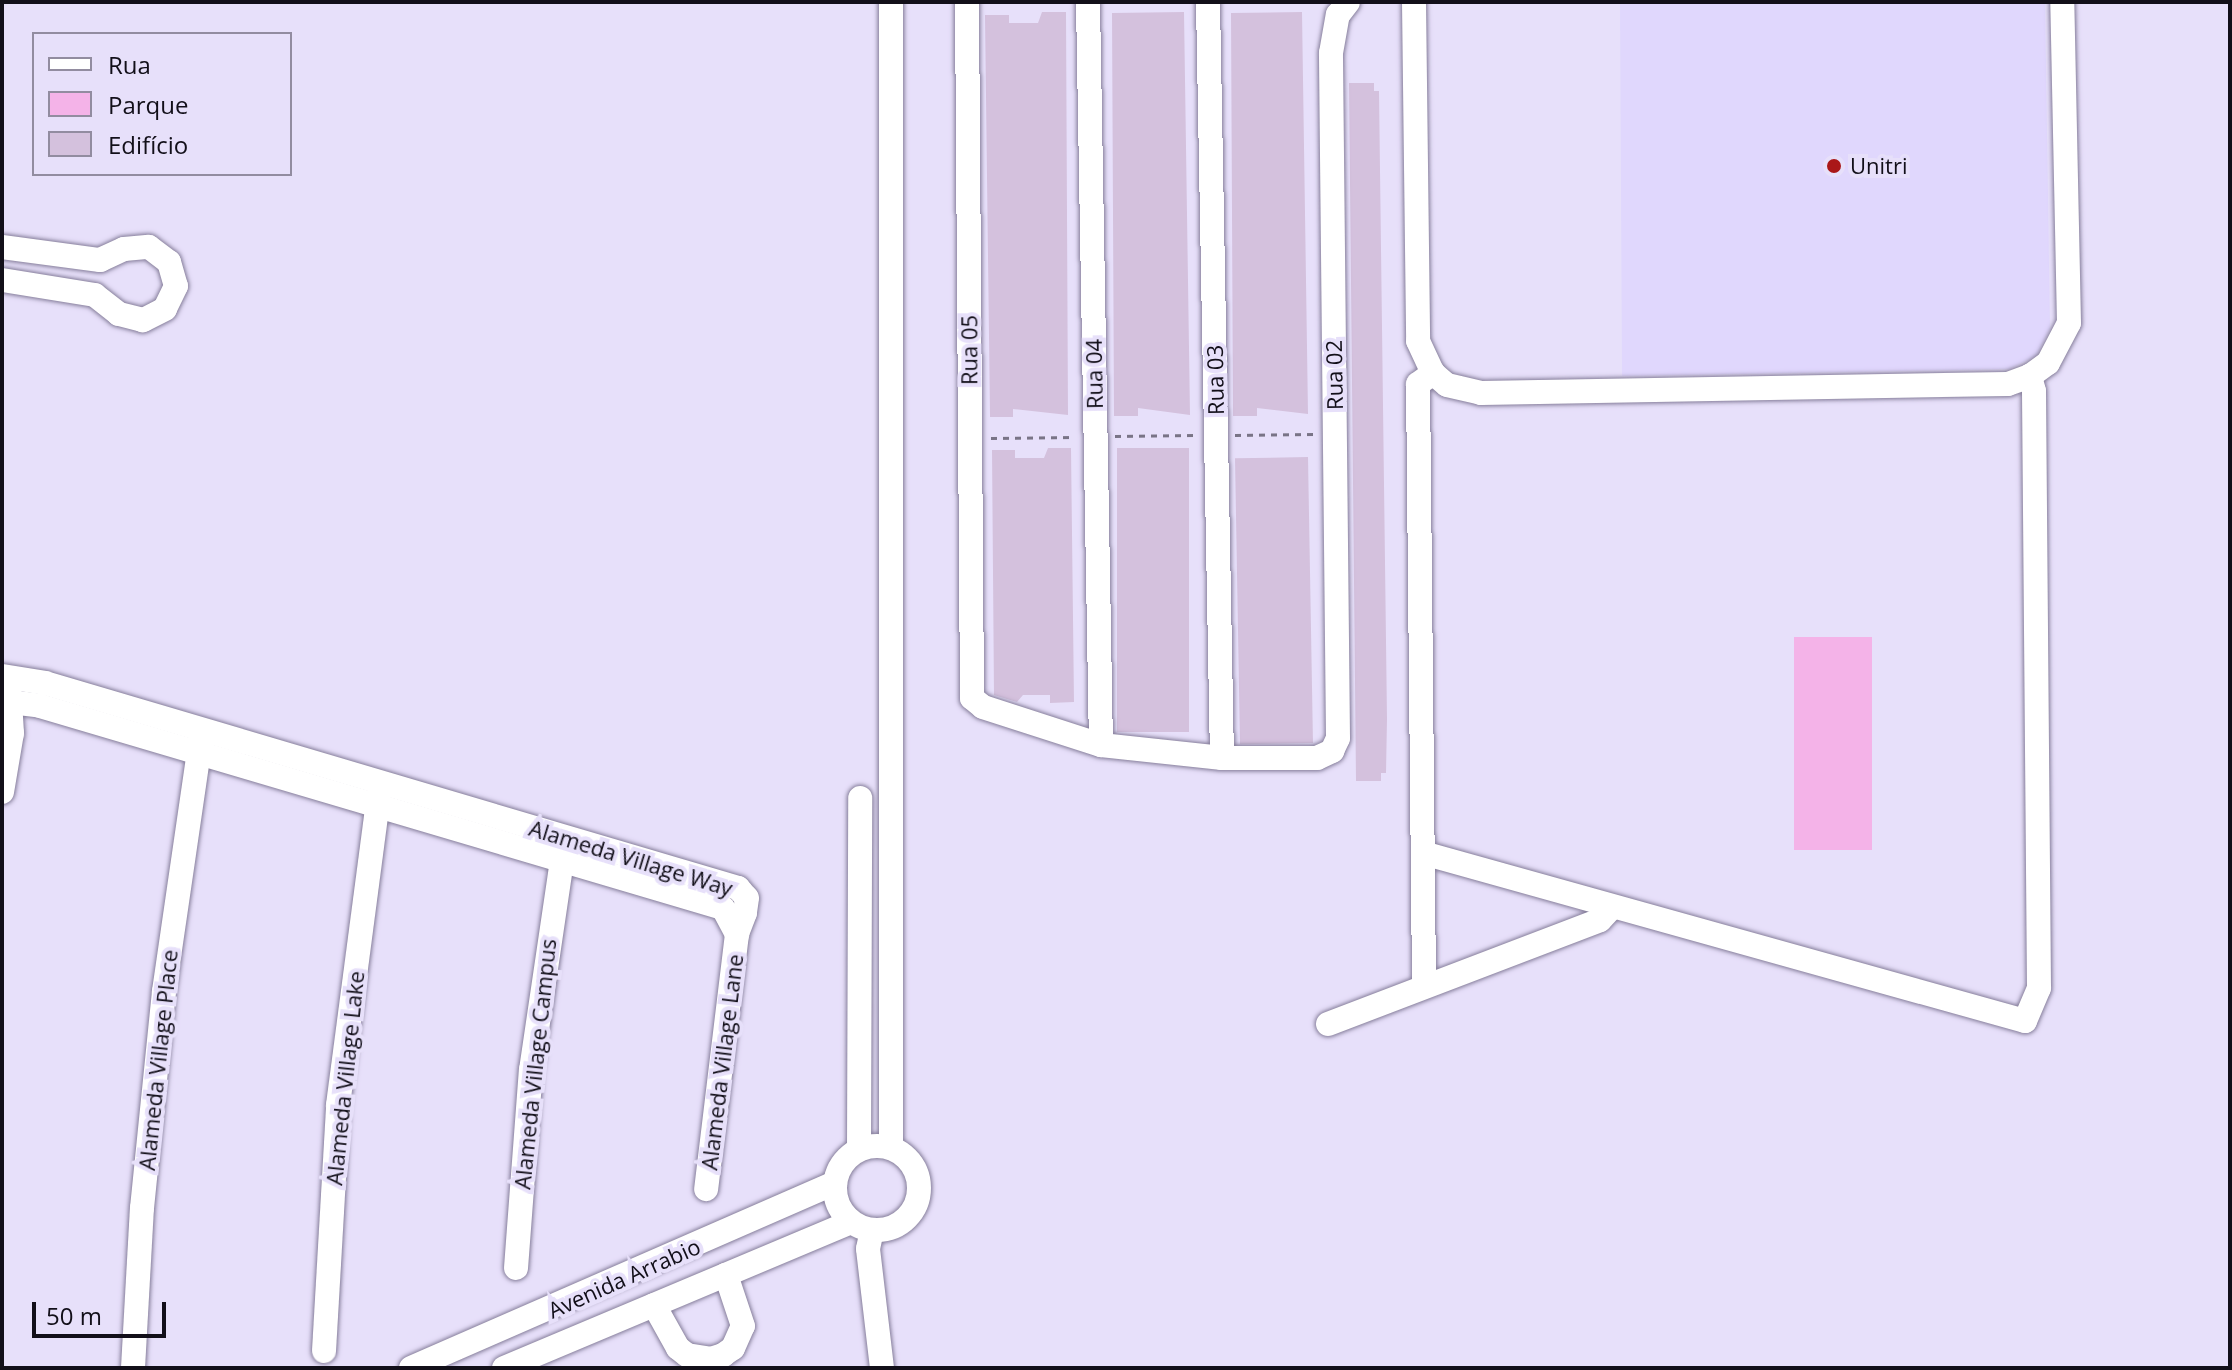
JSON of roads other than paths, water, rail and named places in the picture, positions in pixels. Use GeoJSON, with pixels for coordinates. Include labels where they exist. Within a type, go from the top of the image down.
{"type":"FeatureCollection","features":[{"type":"Feature","properties":{"kind":"street"},"geometry":{"type":"LineString","coordinates":[[891,2],[891,1147]]}},
{"type":"Feature","properties":{"kind":"street","name":"Rua 05"},"geometry":{"type":"LineString","coordinates":[[967,2],[972,698],[983,707],[1101,745]]}},
{"type":"Feature","properties":{"kind":"street","name":"Rua 04"},"geometry":{"type":"LineString","coordinates":[[1088,2],[1101,745]]}},
{"type":"Feature","properties":{"kind":"street","name":"Rua 03"},"geometry":{"type":"LineString","coordinates":[[1208,2],[1222,758]]}},
{"type":"Feature","properties":{"kind":"street"},"geometry":{"type":"LineString","coordinates":[[1414,2],[1418,341],[1433,373],[1447,385],[1481,393],[2008,384],[2030,376],[2055,353],[2069,323],[2062,2]]}},
{"type":"Feature","properties":{"kind":"street","name":"Rua 02"},"geometry":{"type":"LineString","coordinates":[[1222,758],[1317,758],[1332,751],[1338,738],[1331,53],[1339,6]]}},
{"type":"Feature","properties":{"kind":"street"},"geometry":{"type":"LineString","coordinates":[[2,247],[100,260],[124,249],[149,247],[169,262],[176,286],[165,309],[143,320],[119,314],[95,295],[2,280]]}},
{"type":"Feature","properties":{"kind":"street"},"geometry":{"type":"LineString","coordinates":[[1424,984],[1418,384],[1433,373]]}},
{"type":"Feature","properties":{"kind":"street"},"geometry":{"type":"LineString","coordinates":[[1423,853],[2025,1021],[2039,988],[2034,391],[2030,376]]}},
{"type":"Feature","properties":{"kind":"street"},"geometry":{"type":"LineString","coordinates":[[2,792],[12,733],[5,688]]}},
{"type":"Feature","properties":{"kind":"street","name":"Alameda Village Way"},"geometry":{"type":"LineString","coordinates":[[5,688],[201,741],[564,849],[723,908],[737,934]]}},
{"type":"Feature","properties":{"kind":"street","name":"Alameda Village Place"},"geometry":{"type":"LineString","coordinates":[[133,1368],[142,1208],[164,991],[201,741]]}},
{"type":"Feature","properties":{"kind":"street"},"geometry":{"type":"LineString","coordinates":[[1101,745],[1222,758]]}},
{"type":"Feature","properties":{"kind":"street","name":"Alameda Village Lake"},"geometry":{"type":"LineString","coordinates":[[324,1351],[338,1105],[379,794]]}},
{"type":"Feature","properties":{"kind":"street"},"geometry":{"type":"LineString","coordinates":[[859,1149],[860,798]]}},
{"type":"Feature","properties":{"kind":"street","name":"Alameda Village Campus"},"geometry":{"type":"LineString","coordinates":[[516,1268],[531,1070],[564,849]]}},
{"type":"Feature","properties":{"kind":"street"},"geometry":{"type":"LineString","coordinates":[[1328,1024],[1424,984],[1600,920],[1612,907]]}},
{"type":"Feature","properties":{"kind":"street","name":"Alameda Village Lane"},"geometry":{"type":"LineString","coordinates":[[706,1189],[737,934]]}},
{"type":"Feature","properties":{"kind":"street"},"geometry":{"type":"LineString","coordinates":[[862,1226],[904,1221],[917,1203],[916,1169],[891,1147],[859,1149],[843,1163],[835,1183],[838,1203],[862,1226],[868,1249],[882,1368]]}},
{"type":"Feature","properties":{"kind":"street","name":"Avenida Arrabio"},"geometry":{"type":"LineString","coordinates":[[411,1368],[835,1183]]}},
{"type":"Feature","properties":{"kind":"street","name":"Avenida Arrabio"},"geometry":{"type":"LineString","coordinates":[[504,1368],[726,1275],[862,1226]]}},
{"type":"Feature","properties":{"kind":"street"},"geometry":{"type":"LineString","coordinates":[[726,1275],[742,1313],[740,1337],[745,1368]]}},
{"type":"Feature","properties":{"kind":"street"},"geometry":{"type":"LineString","coordinates":[[654,1305],[678,1348],[690,1362],[711,1359],[733,1348],[740,1337]]}},
{"type":"Feature","properties":{"kind":"street"},"geometry":{"type":"LineString","coordinates":[[552,1309],[564,1343]]}},
{"type":"Feature","properties":{"kind":"place","name":"Unitri"},"geometry":{"type":"Point","coordinates":[1834,166]}}]}
